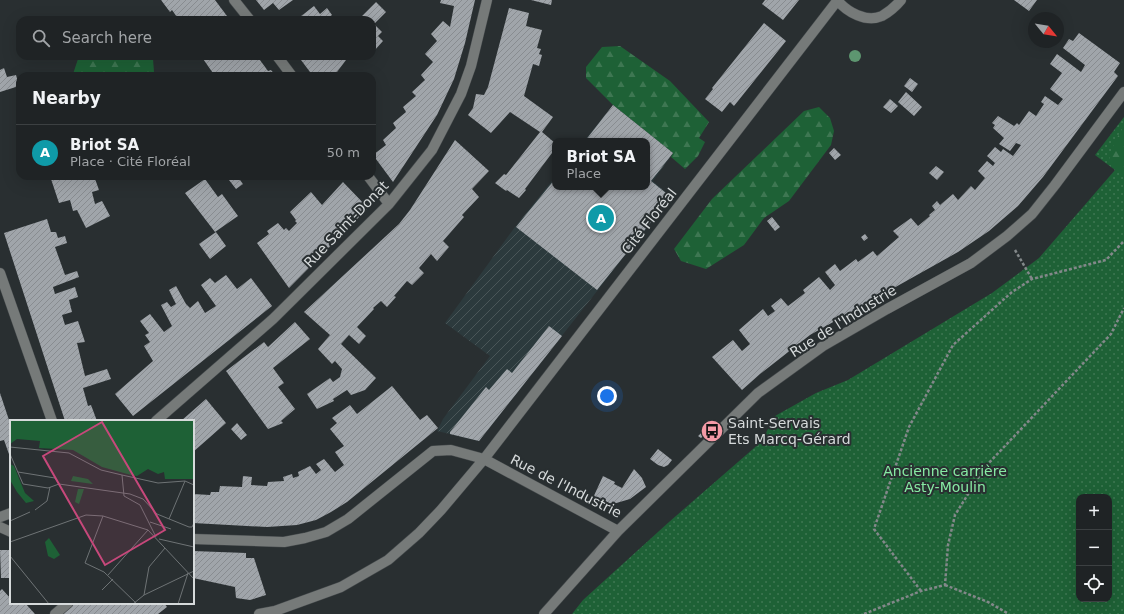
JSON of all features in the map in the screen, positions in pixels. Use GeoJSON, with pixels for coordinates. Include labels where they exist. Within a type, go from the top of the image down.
{"type":"FeatureCollection","features":[{"type":"Feature","properties":{"kind":"street"},"geometry":{"type":"LineString","coordinates":[[234,0],[247,16]]}},
{"type":"Feature","properties":{"kind":"street","name":"Rue Saint-Donat"},"geometry":{"type":"LineString","coordinates":[[157,420],[273,319],[389,204],[432,150],[461,94],[471,66],[487,0]]}},
{"type":"Feature","properties":{"kind":"street","name":"Cité Floréal"},"geometry":{"type":"LineString","coordinates":[[259,614],[275,611],[341,587],[388,560],[419,533],[441,510],[484,459],[837,0],[853,14],[865,17],[880,16],[892,9],[901,0]]}},
{"type":"Feature","properties":{"kind":"street"},"geometry":{"type":"LineString","coordinates":[[280,60],[289,72]]}},
{"type":"Feature","properties":{"kind":"street","name":"Rue de l'Industrie"},"geometry":{"type":"LineString","coordinates":[[194,539],[284,542],[326,532],[348,519],[434,451],[451,450],[484,459],[618,531],[758,393],[823,346],[971,263],[1007,236],[1032,214],[1046,197],[1124,92]]}},
{"type":"Feature","properties":{"kind":"street"},"geometry":{"type":"LineString","coordinates":[[371,180],[389,204]]}},
{"type":"Feature","properties":{"kind":"street"},"geometry":{"type":"LineString","coordinates":[[0,273],[52,420]]}},
{"type":"Feature","properties":{"kind":"street"},"geometry":{"type":"LineString","coordinates":[[0,517],[10,513]]}},
{"type":"Feature","properties":{"kind":"street"},"geometry":{"type":"LineString","coordinates":[[0,527],[10,532]]}},
{"type":"Feature","properties":{"kind":"street"},"geometry":{"type":"LineString","coordinates":[[544,614],[618,531]]}},
{"type":"Feature","properties":{"kind":"street"},"geometry":{"type":"LineString","coordinates":[[55,614],[67,604]]}},
{"type":"Feature","properties":{"kind":"path"},"geometry":{"type":"LineString","coordinates":[[921,591],[874,529],[909,427],[952,345],[1012,292],[1032,279],[1106,260],[1124,241]]}},
{"type":"Feature","properties":{"kind":"path"},"geometry":{"type":"LineString","coordinates":[[1023,265],[1032,279]]}},
{"type":"Feature","properties":{"kind":"path"},"geometry":{"type":"LineString","coordinates":[[945,585],[948,545],[955,515],[984,467],[1111,334],[1124,308]]}},
{"type":"Feature","properties":{"kind":"path"},"geometry":{"type":"LineString","coordinates":[[864,614],[921,591],[945,585],[988,602],[1008,614]]}},
{"type":"Feature","properties":{"kind":"shaded area"},"geometry":{"type":"Polygon","coordinates":[[[613,105],[673,153],[653,181],[671,197],[479,441],[437,431],[443,419],[490,356],[445,323],[515,227],[552,181],[552,190],[650,190],[650,138],[586,138],[613,105]]]}},
{"type":"Feature","properties":{"kind":"green space"},"geometry":{"type":"Polygon","coordinates":[[[620,46],[670,81],[709,122],[699,138],[705,142],[698,156],[685,169],[671,157],[673,153],[613,105],[586,78],[586,67],[602,47],[620,46]]]}},
{"type":"Feature","properties":{"kind":"green space"},"geometry":{"type":"Polygon","coordinates":[[[78,60],[153,60],[154,72],[74,72],[78,60]]]}},
{"type":"Feature","properties":{"kind":"green space"},"geometry":{"type":"Polygon","coordinates":[[[819,107],[830,118],[834,131],[831,145],[789,201],[764,218],[744,245],[706,269],[681,261],[674,249],[712,199],[804,111],[819,107]]]}},
{"type":"Feature","properties":{"kind":"green space","name":"Ancienne carrière Asty-Moulin"},"geometry":{"type":"Polygon","coordinates":[[[1124,117],[1124,614],[572,614],[583,600],[669,522],[761,442],[775,416],[816,393],[848,380],[992,293],[1039,258],[1115,170],[1095,155],[1124,117]]]}},
{"type":"Feature","properties":{"kind":"green space"},"geometry":{"type":"Polygon","coordinates":[[[1124,126],[1124,175],[1109,161],[1111,152],[1124,126]]]}},
{"type":"Feature","properties":{"kind":"building"},"geometry":{"type":"Polygon","coordinates":[[[161,0],[215,0],[227,16],[176,16],[172,10],[170,12],[161,0]]]}},
{"type":"Feature","properties":{"kind":"building"},"geometry":{"type":"Polygon","coordinates":[[[256,0],[293,0],[279,10],[273,3],[264,10],[256,0]]]}},
{"type":"Feature","properties":{"kind":"building"},"geometry":{"type":"Polygon","coordinates":[[[441,0],[475,0],[465,43],[454,79],[437,115],[393,182],[376,159],[376,153],[386,145],[383,140],[396,128],[393,123],[406,112],[403,107],[416,96],[412,92],[425,80],[421,75],[433,62],[425,54],[437,41],[431,34],[443,21],[450,27],[454,6],[440,3],[441,0]]]}},
{"type":"Feature","properties":{"kind":"building"},"geometry":{"type":"Polygon","coordinates":[[[531,0],[552,0],[551,5],[531,0]]]}},
{"type":"Feature","properties":{"kind":"building"},"geometry":{"type":"Polygon","coordinates":[[[765,0],[799,0],[783,20],[762,4],[765,0]]]}},
{"type":"Feature","properties":{"kind":"building"},"geometry":{"type":"Polygon","coordinates":[[[1014,0],[1037,0],[1029,11],[1014,0]]]}},
{"type":"Feature","properties":{"kind":"building"},"geometry":{"type":"Polygon","coordinates":[[[376,2],[386,12],[376,22],[376,16],[362,16],[376,2]]]}},
{"type":"Feature","properties":{"kind":"building"},"geometry":{"type":"Polygon","coordinates":[[[314,6],[320,14],[327,8],[332,15],[331,16],[301,16],[314,6]]]}},
{"type":"Feature","properties":{"kind":"building"},"geometry":{"type":"Polygon","coordinates":[[[509,8],[529,13],[526,26],[542,30],[537,48],[541,49],[539,54],[542,55],[539,66],[533,64],[524,96],[553,117],[542,132],[552,140],[552,153],[519,198],[495,183],[504,174],[506,175],[540,132],[510,112],[491,133],[468,115],[473,108],[476,94],[484,95],[488,87],[509,8]]]}},
{"type":"Feature","properties":{"kind":"building"},"geometry":{"type":"Polygon","coordinates":[[[764,23],[786,41],[734,106],[730,102],[722,112],[705,99],[713,89],[712,88],[764,23]]]}},
{"type":"Feature","properties":{"kind":"building"},"geometry":{"type":"Polygon","coordinates":[[[376,26],[382,32],[378,36],[383,41],[376,49],[376,26]]]}},
{"type":"Feature","properties":{"kind":"building"},"geometry":{"type":"Polygon","coordinates":[[[1079,33],[1120,63],[1114,72],[1118,76],[1043,177],[1018,206],[989,231],[958,252],[810,335],[742,390],[712,357],[733,340],[742,351],[750,344],[739,330],[763,309],[768,316],[775,311],[771,306],[781,298],[788,306],[805,293],[803,290],[819,277],[830,290],[835,285],[825,272],[835,264],[840,271],[856,259],[858,262],[873,251],[877,256],[899,237],[893,231],[911,218],[918,226],[935,210],[932,206],[937,201],[940,205],[953,194],[958,200],[971,186],[975,190],[985,178],[978,171],[987,161],[993,166],[995,163],[987,156],[995,147],[1001,152],[1003,149],[1013,156],[1021,145],[1016,143],[1010,151],[999,144],[1004,138],[993,128],[995,125],[992,123],[998,116],[1014,126],[1017,123],[1019,125],[1029,111],[1036,116],[1044,104],[1041,102],[1045,96],[1058,105],[1063,99],[1050,89],[1062,73],[1050,64],[1057,54],[1081,72],[1085,65],[1063,48],[1069,39],[1073,41],[1079,33]]]}},
{"type":"Feature","properties":{"kind":"building"},"geometry":{"type":"Polygon","coordinates":[[[204,60],[260,60],[268,71],[271,70],[273,72],[212,72],[204,60]]]}},
{"type":"Feature","properties":{"kind":"building"},"geometry":{"type":"Polygon","coordinates":[[[301,60],[346,60],[337,72],[310,72],[301,60]]]}},
{"type":"Feature","properties":{"kind":"building"},"geometry":{"type":"Polygon","coordinates":[[[4,68],[7,77],[16,75],[16,87],[0,92],[0,70],[4,68]]]}},
{"type":"Feature","properties":{"kind":"building"},"geometry":{"type":"Polygon","coordinates":[[[910,78],[918,84],[912,92],[904,86],[910,78]]]}},
{"type":"Feature","properties":{"kind":"building"},"geometry":{"type":"Polygon","coordinates":[[[906,92],[922,107],[914,116],[898,102],[906,92]]]}},
{"type":"Feature","properties":{"kind":"building"},"geometry":{"type":"Polygon","coordinates":[[[890,99],[898,106],[891,113],[883,107],[890,99]]]}},
{"type":"Feature","properties":{"kind":"building"},"geometry":{"type":"Polygon","coordinates":[[[613,105],[673,153],[651,181],[671,197],[597,290],[516,227],[552,183],[552,190],[650,190],[650,138],[587,138],[613,105]]]}},
{"type":"Feature","properties":{"kind":"building"},"geometry":{"type":"Polygon","coordinates":[[[455,140],[489,171],[472,189],[479,197],[462,215],[464,217],[443,241],[449,247],[437,261],[431,254],[419,268],[424,273],[412,285],[407,281],[387,307],[381,301],[373,308],[374,309],[357,327],[366,336],[359,344],[349,335],[341,344],[376,378],[365,390],[351,395],[347,390],[333,399],[334,401],[317,409],[307,394],[330,378],[333,382],[340,377],[342,369],[335,361],[332,364],[318,349],[330,335],[304,312],[399,224],[410,210],[455,140]]]}},
{"type":"Feature","properties":{"kind":"building"},"geometry":{"type":"Polygon","coordinates":[[[834,148],[841,155],[835,160],[829,153],[834,148]]]}},
{"type":"Feature","properties":{"kind":"building"},"geometry":{"type":"Polygon","coordinates":[[[936,166],[944,172],[937,180],[929,173],[936,166]]]}},
{"type":"Feature","properties":{"kind":"building"},"geometry":{"type":"Polygon","coordinates":[[[51,180],[95,180],[99,190],[92,192],[95,204],[102,201],[110,216],[86,228],[77,210],[73,211],[70,200],[59,203],[51,180]]]}},
{"type":"Feature","properties":{"kind":"building"},"geometry":{"type":"Polygon","coordinates":[[[206,180],[218,197],[222,194],[238,216],[215,232],[185,193],[206,180]]]}},
{"type":"Feature","properties":{"kind":"building"},"geometry":{"type":"Polygon","coordinates":[[[229,180],[240,180],[243,184],[236,189],[229,180]]]}},
{"type":"Feature","properties":{"kind":"building"},"geometry":{"type":"Polygon","coordinates":[[[343,182],[368,208],[289,288],[257,243],[269,234],[267,231],[278,223],[284,230],[286,228],[289,231],[297,223],[290,212],[311,192],[322,205],[343,182]]]}},
{"type":"Feature","properties":{"kind":"building"},"geometry":{"type":"Polygon","coordinates":[[[772,217],[780,227],[775,231],[767,221],[772,217]]]}},
{"type":"Feature","properties":{"kind":"building"},"geometry":{"type":"Polygon","coordinates":[[[47,219],[51,232],[56,232],[58,238],[65,236],[67,243],[55,247],[65,275],[77,271],[79,277],[53,287],[55,294],[75,287],[78,297],[69,300],[72,312],[62,315],[65,325],[78,321],[85,342],[77,343],[85,376],[107,369],[111,379],[83,388],[88,406],[91,405],[97,420],[65,420],[4,233],[47,219]]]}},
{"type":"Feature","properties":{"kind":"building"},"geometry":{"type":"Polygon","coordinates":[[[216,232],[226,246],[210,259],[199,244],[216,232]]]}},
{"type":"Feature","properties":{"kind":"building"},"geometry":{"type":"Polygon","coordinates":[[[865,234],[868,238],[864,241],[861,237],[865,234]]]}},
{"type":"Feature","properties":{"kind":"building"},"geometry":{"type":"Polygon","coordinates":[[[226,275],[237,289],[251,278],[272,306],[133,416],[115,394],[153,361],[144,346],[150,342],[145,335],[149,333],[140,321],[150,314],[164,332],[172,326],[161,305],[167,302],[171,307],[176,304],[169,290],[176,286],[186,304],[190,308],[198,301],[205,313],[216,306],[201,285],[210,278],[215,283],[226,275]]]}},
{"type":"Feature","properties":{"kind":"building"},"geometry":{"type":"Polygon","coordinates":[[[295,322],[310,339],[273,368],[284,383],[278,387],[295,409],[281,421],[283,423],[268,429],[226,371],[264,342],[268,347],[295,322]]]}},
{"type":"Feature","properties":{"kind":"building"},"geometry":{"type":"Polygon","coordinates":[[[549,326],[562,336],[479,441],[450,434],[450,432],[486,387],[489,390],[507,369],[512,373],[549,326]]]}},
{"type":"Feature","properties":{"kind":"building"},"geometry":{"type":"Polygon","coordinates":[[[392,386],[420,420],[427,415],[438,428],[347,502],[316,520],[297,525],[267,527],[194,523],[194,494],[210,495],[211,492],[219,492],[220,486],[242,487],[243,476],[252,477],[251,485],[267,486],[268,482],[284,481],[283,477],[292,474],[293,478],[299,476],[298,472],[310,466],[316,474],[321,470],[316,464],[324,459],[335,472],[344,465],[335,452],[344,446],[330,429],[337,423],[332,418],[350,405],[357,414],[392,386]]]}},
{"type":"Feature","properties":{"kind":"building"},"geometry":{"type":"Polygon","coordinates":[[[0,393],[10,423],[10,457],[4,440],[0,441],[0,393]]]}},
{"type":"Feature","properties":{"kind":"building"},"geometry":{"type":"Polygon","coordinates":[[[206,399],[226,423],[194,451],[194,420],[182,420],[206,399]]]}},
{"type":"Feature","properties":{"kind":"building"},"geometry":{"type":"Polygon","coordinates":[[[237,423],[247,435],[241,440],[231,429],[237,423]]]}},
{"type":"Feature","properties":{"kind":"building"},"geometry":{"type":"Polygon","coordinates":[[[705,429],[707,432],[701,438],[698,436],[705,429]]]}},
{"type":"Feature","properties":{"kind":"building"},"geometry":{"type":"Polygon","coordinates":[[[658,449],[672,460],[664,467],[658,465],[650,459],[658,449]]]}},
{"type":"Feature","properties":{"kind":"building"},"geometry":{"type":"Polygon","coordinates":[[[634,469],[642,478],[646,487],[630,499],[613,504],[592,500],[603,476],[615,482],[614,484],[622,488],[634,469]]]}},
{"type":"Feature","properties":{"kind":"building"},"geometry":{"type":"Polygon","coordinates":[[[0,550],[10,550],[10,578],[1,578],[0,550]]]}},
{"type":"Feature","properties":{"kind":"building"},"geometry":{"type":"Polygon","coordinates":[[[194,551],[246,553],[246,558],[254,558],[266,595],[250,600],[236,598],[235,587],[194,578],[194,551]]]}},
{"type":"Feature","properties":{"kind":"building"},"geometry":{"type":"Polygon","coordinates":[[[2,589],[10,598],[10,604],[26,604],[35,614],[0,614],[0,591],[2,589]]]}},
{"type":"Feature","properties":{"kind":"building"},"geometry":{"type":"Polygon","coordinates":[[[74,604],[165,604],[167,607],[158,614],[61,614],[74,604]]]}},
{"type":"Feature","properties":{"kind":"place","name":"Briot SA"},"geometry":{"type":"Point","coordinates":[601,218]}},
{"type":"Feature","properties":{"kind":"place","name":"Saint-Servais Ets Marcq-Gérard"},"geometry":{"type":"Point","coordinates":[712,431]}}]}
